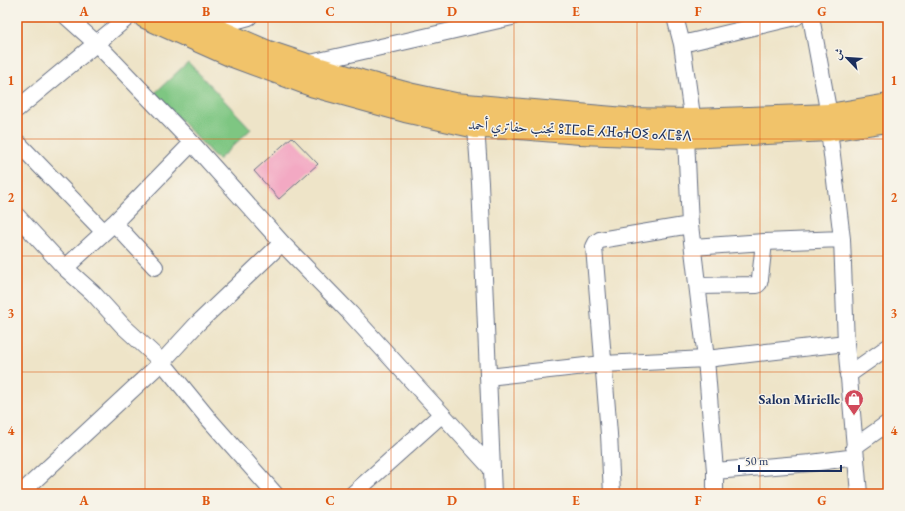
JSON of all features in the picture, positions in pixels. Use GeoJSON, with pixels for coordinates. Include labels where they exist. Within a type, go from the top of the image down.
{"type":"FeatureCollection","features":[{"type":"Feature","properties":{"kind":"main road","name":"تجنب حفاتري أحمد ⵓⵊⵎⴰⴹ ⵃⴼⴰⵜⵔⵉ ⴰⵃⵎⴻⴷ"},"geometry":{"type":"LineString","coordinates":[[145,17],[230,55],[314,86],[405,111],[476,127],[519,128],[580,133],[691,131],[888,121]]}},
{"type":"Feature","properties":{"kind":"main road","name":"تجنب حفاتري أحمد ⵓⵊⵎⴰⴹ ⵃⴼⴰⵜⵔⵉ ⴰⵃⵎⴻⴷ"},"geometry":{"type":"LineString","coordinates":[[186,17],[268,52],[361,82],[413,96],[455,104],[625,119],[691,131]]}},
{"type":"Feature","properties":{"kind":"main road","name":"تجنب حفاتري أحمد ⵓⵊⵎⴰⴹ ⵃⴼⴰⵜⵔⵉ ⴰⵃⵎⴻⴷ"},"geometry":{"type":"LineString","coordinates":[[829,123],[888,105]]}},
{"type":"Feature","properties":{"kind":"street"},"geometry":{"type":"LineString","coordinates":[[67,17],[96,43],[192,143],[282,243],[350,313],[492,469]]}},
{"type":"Feature","properties":{"kind":"street"},"geometry":{"type":"LineString","coordinates":[[17,109],[128,17]]}},
{"type":"Feature","properties":{"kind":"street"},"geometry":{"type":"LineString","coordinates":[[209,28],[249,17]]}},
{"type":"Feature","properties":{"kind":"street"},"geometry":{"type":"LineString","coordinates":[[304,64],[512,17]]}},
{"type":"Feature","properties":{"kind":"street"},"geometry":{"type":"LineString","coordinates":[[675,17],[682,44],[691,131],[690,225],[706,359],[715,470],[715,494]]}},
{"type":"Feature","properties":{"kind":"street"},"geometry":{"type":"LineString","coordinates":[[682,44],[796,17]]}},
{"type":"Feature","properties":{"kind":"street"},"geometry":{"type":"LineString","coordinates":[[811,17],[829,123],[842,239],[848,375],[859,494]]}},
{"type":"Feature","properties":{"kind":"street"},"geometry":{"type":"LineString","coordinates":[[476,127],[493,494]]}},
{"type":"Feature","properties":{"kind":"street"},"geometry":{"type":"LineString","coordinates":[[17,142],[109,228],[155,267]]}},
{"type":"Feature","properties":{"kind":"street"},"geometry":{"type":"LineString","coordinates":[[65,268],[109,228],[192,143]]}},
{"type":"Feature","properties":{"kind":"street"},"geometry":{"type":"LineString","coordinates":[[17,216],[65,268],[93,293],[123,326],[162,362],[207,417],[275,494]]}},
{"type":"Feature","properties":{"kind":"street"},"geometry":{"type":"LineString","coordinates":[[612,494],[609,434],[594,247],[600,240],[690,225]]}},
{"type":"Feature","properties":{"kind":"street"},"geometry":{"type":"LineString","coordinates":[[693,247],[842,239]]}},
{"type":"Feature","properties":{"kind":"street"},"geometry":{"type":"LineString","coordinates":[[698,286],[757,285],[760,279],[764,242]]}},
{"type":"Feature","properties":{"kind":"street"},"geometry":{"type":"LineString","coordinates":[[31,491],[162,362],[197,324],[282,243]]}},
{"type":"Feature","properties":{"kind":"street"},"geometry":{"type":"LineString","coordinates":[[488,377],[603,364],[706,359],[846,343]]}},
{"type":"Feature","properties":{"kind":"street"},"geometry":{"type":"LineString","coordinates":[[848,375],[888,347]]}},
{"type":"Feature","properties":{"kind":"street"},"geometry":{"type":"LineString","coordinates":[[353,494],[442,414]]}},
{"type":"Feature","properties":{"kind":"street"},"geometry":{"type":"LineString","coordinates":[[715,470],[811,463],[855,452],[888,423]]}},
{"type":"Feature","properties":{"kind":"green space"},"geometry":{"type":"Polygon","coordinates":[[[188,62],[251,129],[218,160],[155,93],[188,62]]]}},
{"type":"Feature","properties":{"kind":"building"},"geometry":{"type":"Polygon","coordinates":[[[292,137],[318,164],[279,199],[254,171],[292,137]]]}},
{"type":"Feature","properties":{"kind":"place","name":"Salon Mirielle"},"geometry":{"type":"Point","coordinates":[854,416]}}]}
